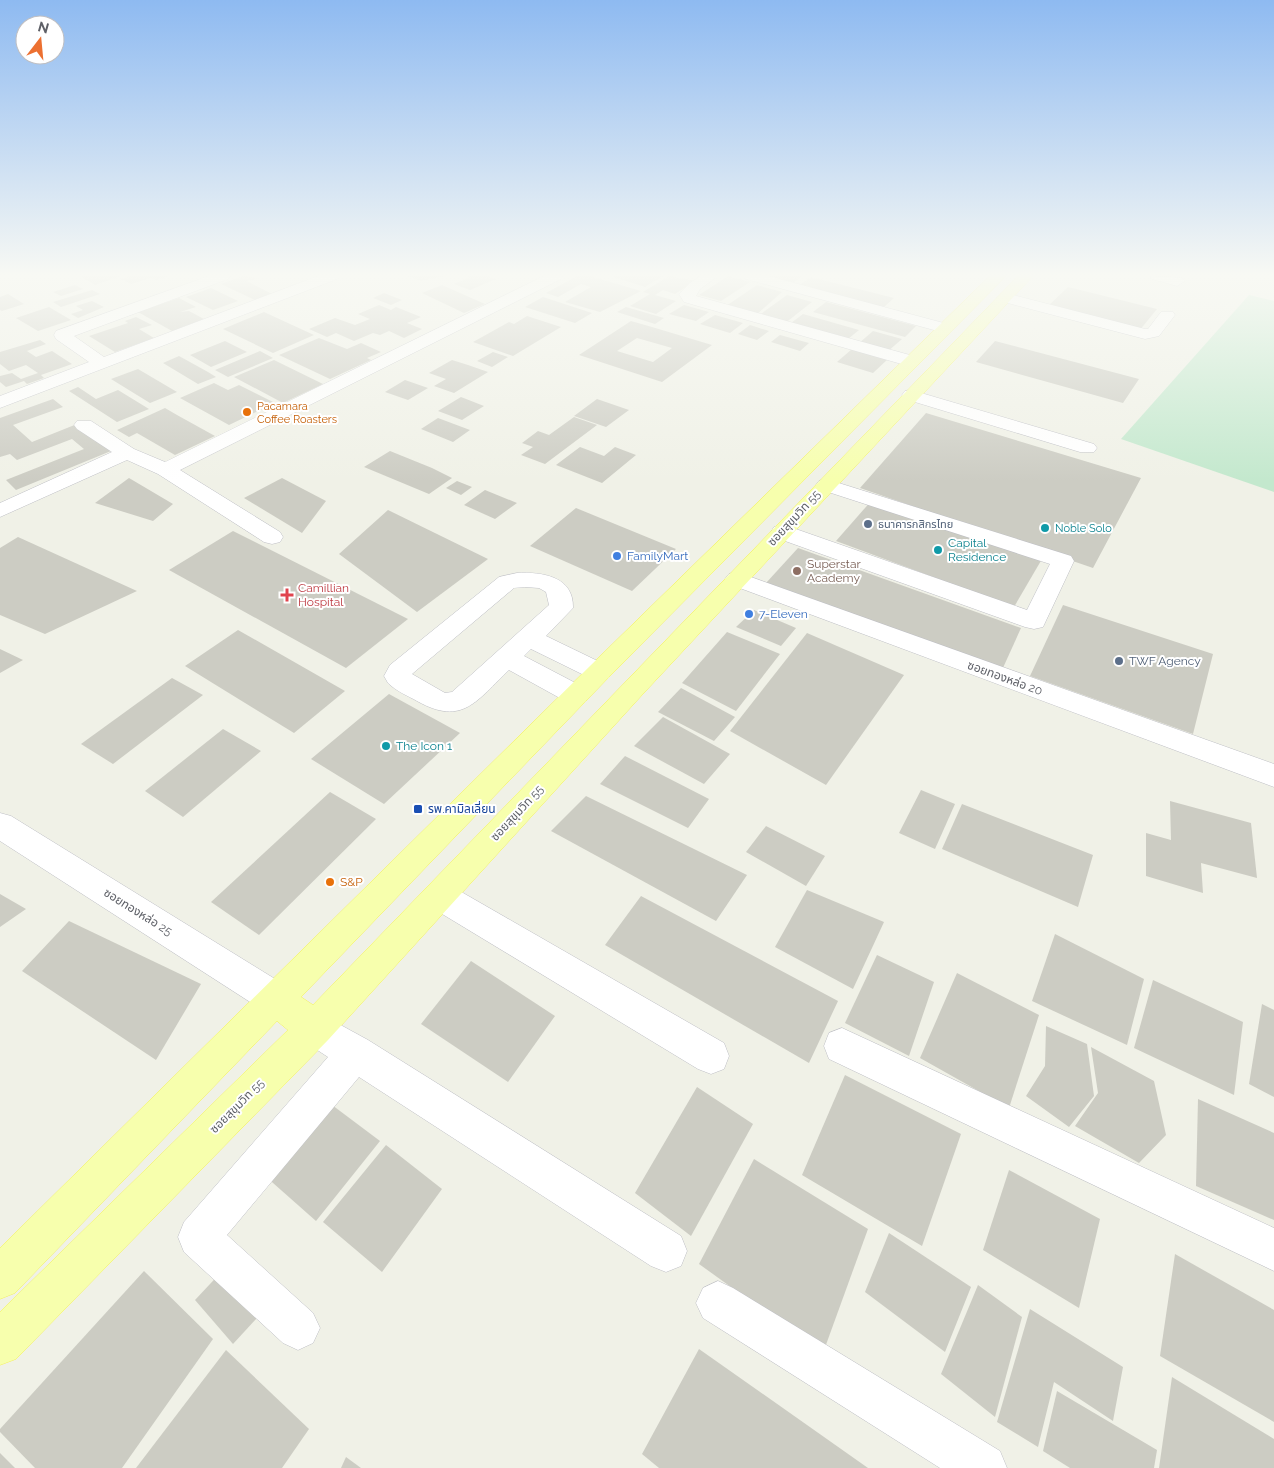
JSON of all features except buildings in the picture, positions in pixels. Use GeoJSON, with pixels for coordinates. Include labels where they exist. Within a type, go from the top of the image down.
{"type":"FeatureCollection","features":[{"type":"Feature","properties":{"kind":"main road","name":"ซอยสุขุมวิท 55"},"geometry":{"type":"LineString","coordinates":[[0,1278],[588,683],[928,345]]}},
{"type":"Feature","properties":{"kind":"main road","name":"ซอยสุขุมวิท 55"},"geometry":{"type":"LineString","coordinates":[[0,1343],[315,1028],[633,688],[911,395],[954,345]]}},
{"type":"Feature","properties":{"kind":"main road"},"geometry":{"type":"LineString","coordinates":[[588,683],[633,688]]}},
{"type":"Feature","properties":{"kind":"main road"},"geometry":{"type":"LineString","coordinates":[[588,683],[610,713]]}},
{"type":"Feature","properties":{"kind":"main road"},"geometry":{"type":"LineString","coordinates":[[276,999],[315,1028]]}},
{"type":"Feature","properties":{"kind":"street"},"geometry":{"type":"LineString","coordinates":[[76,345],[102,363]]}},
{"type":"Feature","properties":{"kind":"street"},"geometry":{"type":"LineString","coordinates":[[0,402],[152,345]]}},
{"type":"Feature","properties":{"kind":"street"},"geometry":{"type":"LineString","coordinates":[[165,470],[418,345]]}},
{"type":"Feature","properties":{"kind":"street"},"geometry":{"type":"LineString","coordinates":[[851,345],[911,361]]}},
{"type":"Feature","properties":{"kind":"street"},"geometry":{"type":"LineString","coordinates":[[911,395],[1087,448]]}},
{"type":"Feature","properties":{"kind":"street"},"geometry":{"type":"LineString","coordinates":[[84,425],[127,453],[165,470],[272,537]]}},
{"type":"Feature","properties":{"kind":"street"},"geometry":{"type":"LineString","coordinates":[[4,503],[127,453]]}},
{"type":"Feature","properties":{"kind":"street"},"geometry":{"type":"LineString","coordinates":[[782,532],[1034,620],[1063,561],[826,484]]}},
{"type":"Feature","properties":{"kind":"street"},"geometry":{"type":"LineString","coordinates":[[528,579],[549,582],[556,587],[560,594],[561,608],[507,658],[459,701],[451,703],[442,703],[397,676],[399,671],[507,582],[528,579]]}},
{"type":"Feature","properties":{"kind":"street","name":"ซอยทองหล่อ 20"},"geometry":{"type":"LineString","coordinates":[[736,579],[1274,776]]}},
{"type":"Feature","properties":{"kind":"street"},"geometry":{"type":"LineString","coordinates":[[528,638],[588,683]]}},
{"type":"Feature","properties":{"kind":"street"},"geometry":{"type":"LineString","coordinates":[[507,658],[588,683]]}},
{"type":"Feature","properties":{"kind":"street","name":"ซอยทองหล่อ 25"},"geometry":{"type":"LineString","coordinates":[[0,825],[276,999]]}},
{"type":"Feature","properties":{"kind":"street"},"geometry":{"type":"LineString","coordinates":[[440,896],[711,1056]]}},
{"type":"Feature","properties":{"kind":"street"},"geometry":{"type":"LineString","coordinates":[[315,1028],[666,1250]]}},
{"type":"Feature","properties":{"kind":"street"},"geometry":{"type":"LineString","coordinates":[[842,1046],[1274,1250]]}},
{"type":"Feature","properties":{"kind":"street"},"geometry":{"type":"LineString","coordinates":[[298,1328],[199,1238],[355,1054]]}},
{"type":"Feature","properties":{"kind":"street"},"geometry":{"type":"LineString","coordinates":[[718,1303],[983,1468]]}},
{"type":"Feature","properties":{"kind":"green space"},"geometry":{"type":"Polygon","coordinates":[[[1205,345],[1274,345],[1274,492],[1121,439],[1205,345]]]}},
{"type":"Feature","properties":{"kind":"place","name":"Pacamara Coffee Roasters"},"geometry":{"type":"Point","coordinates":[247,412]}},
{"type":"Feature","properties":{"kind":"place","name":"ธนาคารกสิกรไทย"},"geometry":{"type":"Point","coordinates":[868,524]}},
{"type":"Feature","properties":{"kind":"place","name":"Noble Solo"},"geometry":{"type":"Point","coordinates":[1045,528]}},
{"type":"Feature","properties":{"kind":"place","name":"Capital Residence"},"geometry":{"type":"Point","coordinates":[938,550]}},
{"type":"Feature","properties":{"kind":"place","name":"FamilyMart"},"geometry":{"type":"Point","coordinates":[617,556]}},
{"type":"Feature","properties":{"kind":"place","name":"Superstar Academy"},"geometry":{"type":"Point","coordinates":[797,571]}},
{"type":"Feature","properties":{"kind":"place","name":"Camillian Hospital"},"geometry":{"type":"Point","coordinates":[287,595]}},
{"type":"Feature","properties":{"kind":"place","name":"7-Eleven"},"geometry":{"type":"Point","coordinates":[749,614]}},
{"type":"Feature","properties":{"kind":"place","name":"TWF Agency"},"geometry":{"type":"Point","coordinates":[1119,661]}},
{"type":"Feature","properties":{"kind":"place","name":"The Icon 1"},"geometry":{"type":"Point","coordinates":[386,746]}},
{"type":"Feature","properties":{"kind":"place","name":"รพ.คามิลเลี่ยน"},"geometry":{"type":"Point","coordinates":[418,809]}},
{"type":"Feature","properties":{"kind":"place","name":"S&P"},"geometry":{"type":"Point","coordinates":[330,882]}}]}
